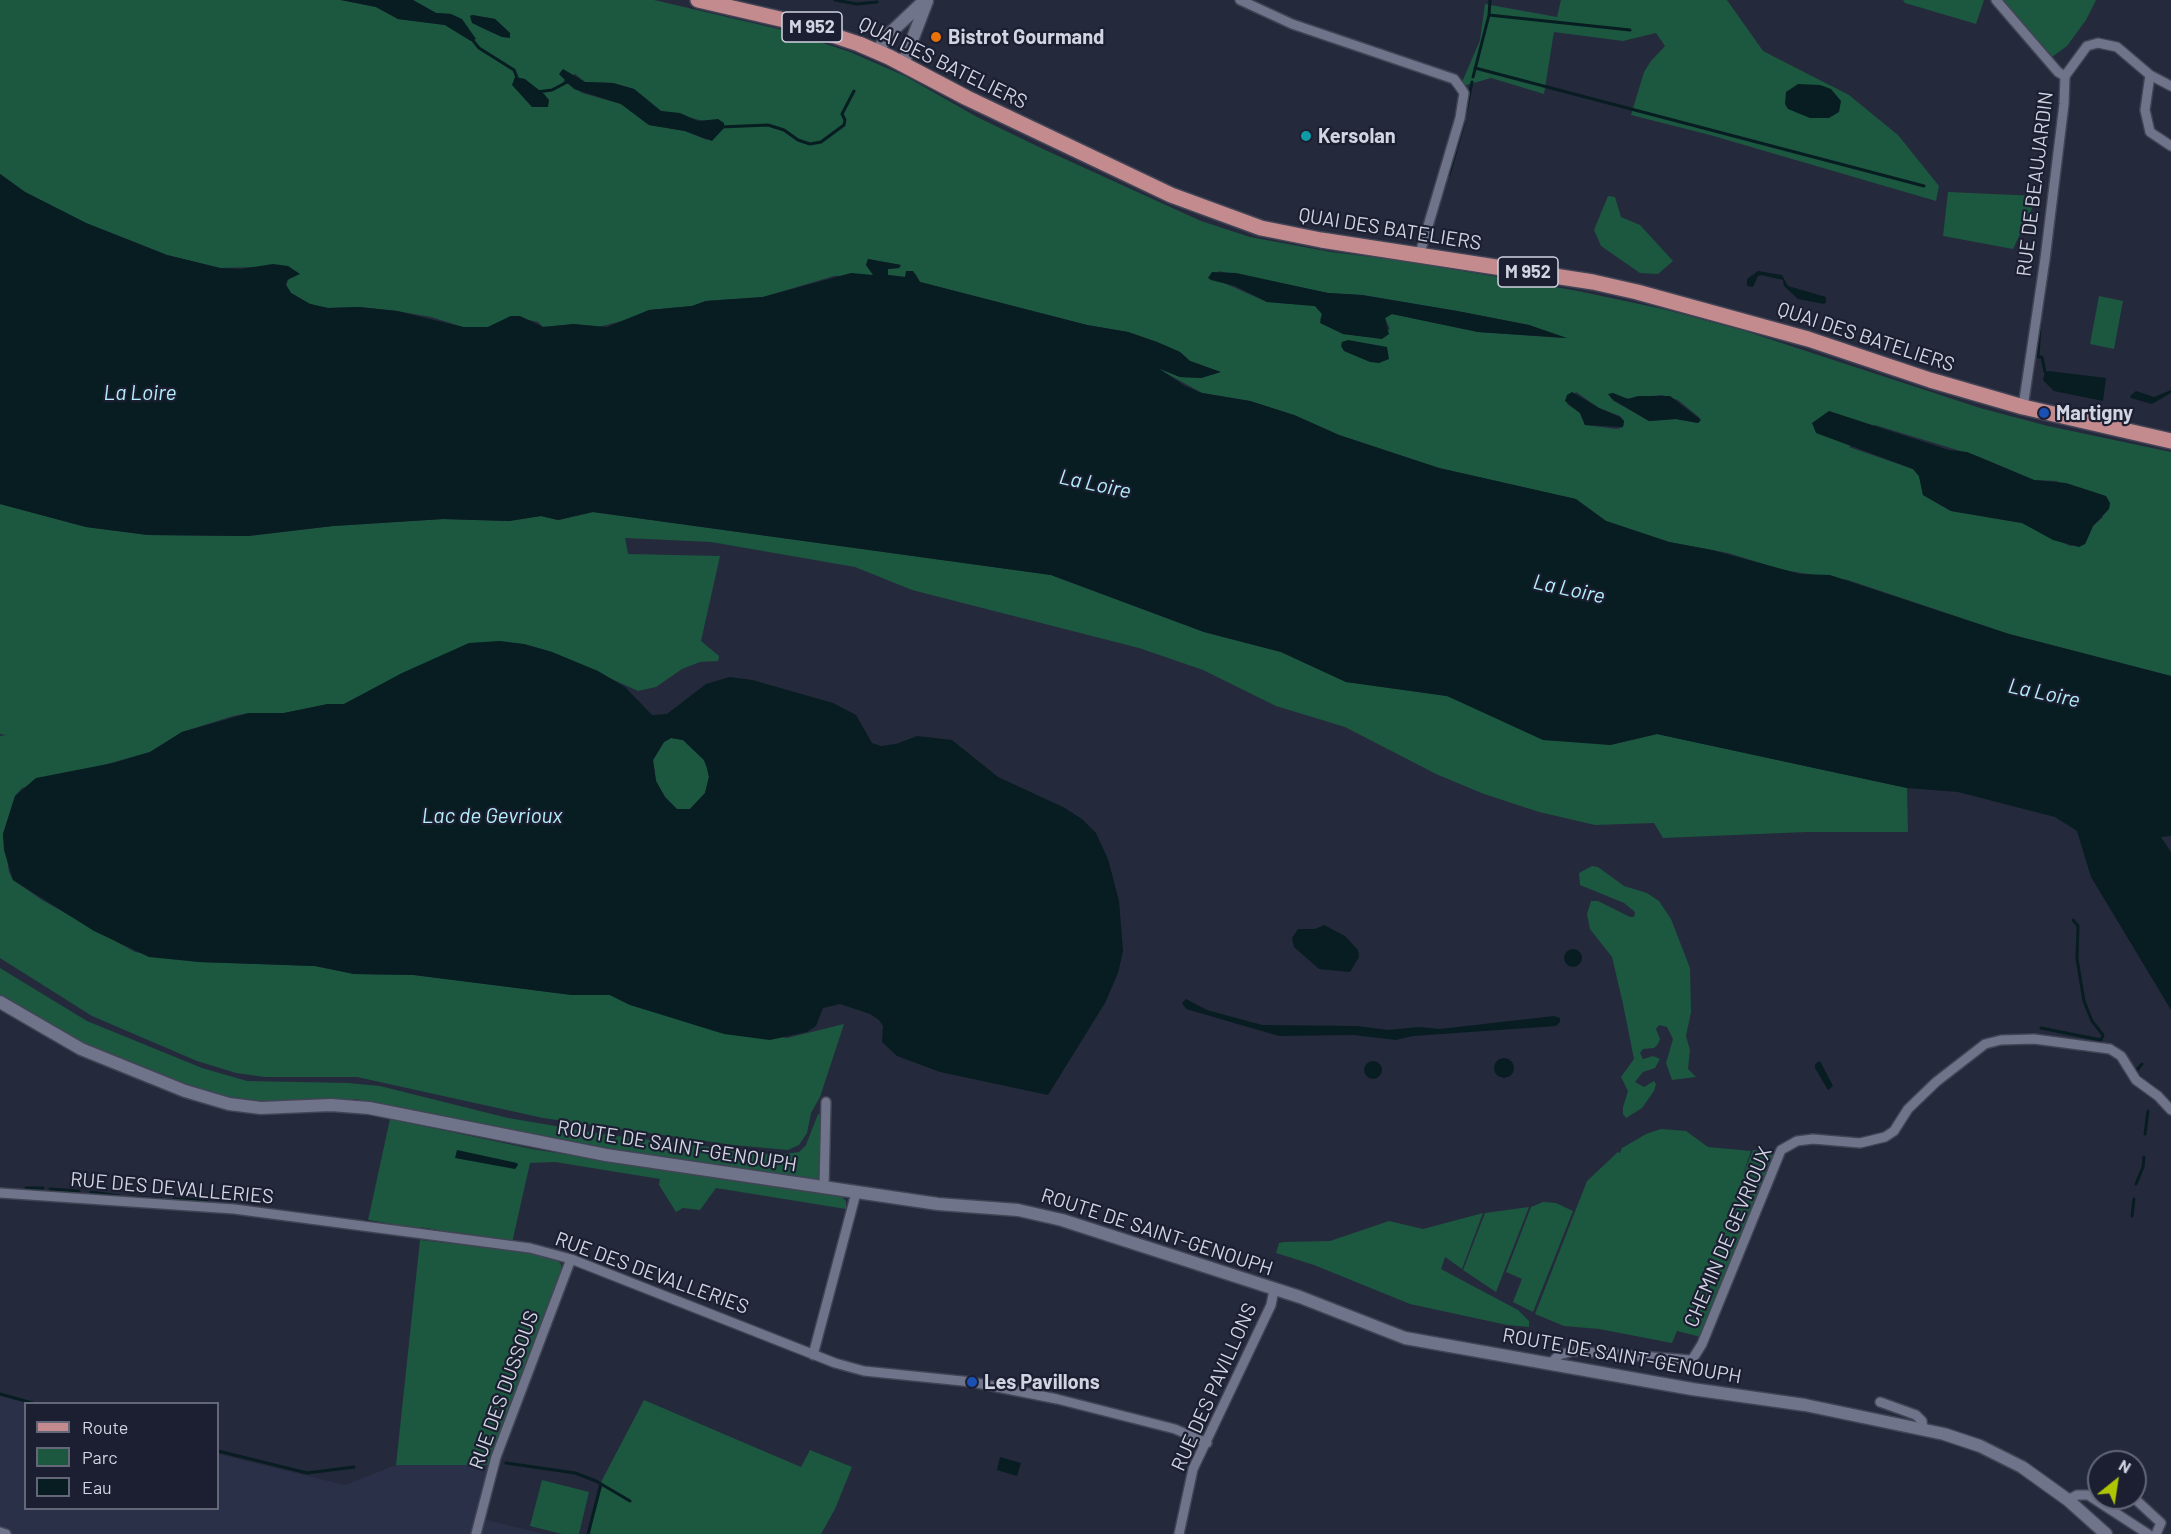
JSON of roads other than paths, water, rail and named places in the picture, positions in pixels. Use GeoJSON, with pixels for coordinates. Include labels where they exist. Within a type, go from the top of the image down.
{"type":"FeatureCollection","features":[{"type":"Feature","properties":{"kind":"main road","name":"QUAI DES BATELIERS"},"geometry":{"type":"LineString","coordinates":[[698,0],[803,24],[877,52],[967,98],[1208,210],[1261,228],[1593,282],[1654,296],[1808,339],[1930,380],[2023,407],[2171,441]]}},
{"type":"Feature","properties":{"kind":"street"},"geometry":{"type":"LineString","coordinates":[[877,52],[888,35],[926,0]]}},
{"type":"Feature","properties":{"kind":"street"},"geometry":{"type":"LineString","coordinates":[[903,64],[926,0]]}},
{"type":"Feature","properties":{"kind":"street"},"geometry":{"type":"LineString","coordinates":[[1240,0],[1292,24],[1454,79],[1460,87],[1464,93],[1460,118],[1420,253]]}},
{"type":"Feature","properties":{"kind":"street"},"geometry":{"type":"LineString","coordinates":[[1996,0],[2058,72],[2065,76]]}},
{"type":"Feature","properties":{"kind":"street","name":"RUE DE BEAUJARDIN"},"geometry":{"type":"LineString","coordinates":[[2023,407],[2045,260],[2065,76],[2087,46],[2098,43],[2117,47],[2150,75],[2171,86]]}},
{"type":"Feature","properties":{"kind":"street"},"geometry":{"type":"LineString","coordinates":[[2150,75],[2146,122],[2154,137],[2171,146]]}},
{"type":"Feature","properties":{"kind":"street","name":"ROUTE DE SAINT-GENOUPH"},"geometry":{"type":"LineString","coordinates":[[0,1002],[81,1049],[222,1103],[261,1108],[331,1105],[369,1108],[546,1145],[856,1193],[938,1204],[1018,1210],[1062,1220],[1318,1304],[1405,1338],[1692,1389],[1805,1405],[1923,1429],[1962,1439],[2003,1456],[2068,1500],[2106,1534]]}},
{"type":"Feature","properties":{"kind":"street","name":"CHEMIN DE GEVRIOUX"},"geometry":{"type":"LineString","coordinates":[[1551,1363],[1559,1355],[1574,1352],[1692,1360],[1705,1335],[1782,1150],[1788,1145],[1803,1140],[1860,1143],[1885,1137],[1894,1131],[1908,1109],[1936,1082],[1985,1044],[2001,1040],[2034,1039],[2110,1049],[2121,1056],[2136,1080],[2158,1096],[2171,1110]]}},
{"type":"Feature","properties":{"kind":"street"},"geometry":{"type":"LineString","coordinates":[[824,1188],[826,1102]]}},
{"type":"Feature","properties":{"kind":"street","name":"RUE DES DEVALLERIES"},"geometry":{"type":"LineString","coordinates":[[0,1193],[234,1209],[521,1247],[571,1259],[813,1355],[864,1371],[972,1382],[1057,1398],[1175,1429],[1207,1443]]}},
{"type":"Feature","properties":{"kind":"street"},"geometry":{"type":"LineString","coordinates":[[813,1355],[856,1193]]}},
{"type":"Feature","properties":{"kind":"street","name":"RUE DES DUSSOUS"},"geometry":{"type":"LineString","coordinates":[[476,1534],[496,1457],[571,1259]]}},
{"type":"Feature","properties":{"kind":"street","name":"RUE DES PAVILLONS"},"geometry":{"type":"LineString","coordinates":[[1179,1534],[1194,1469],[1271,1305],[1274,1290]]}},
{"type":"Feature","properties":{"kind":"street"},"geometry":{"type":"LineString","coordinates":[[1880,1402],[1916,1415],[1922,1421],[1923,1429]]}},
{"type":"Feature","properties":{"kind":"street"},"geometry":{"type":"LineString","coordinates":[[2068,1500],[2077,1495],[2088,1495],[2148,1534]]}},
{"type":"Feature","properties":{"kind":"street"},"geometry":{"type":"LineString","coordinates":[[2147,1510],[2162,1523],[2156,1534]]}},
{"type":"Feature","properties":{"kind":"street"},"geometry":{"type":"LineString","coordinates":[[0,1532],[6,1534]]}},
{"type":"Feature","properties":{"kind":"water"},"geometry":{"type":"Polygon","coordinates":[[[341,0],[413,0],[436,13],[451,14],[462,19],[476,39],[471,41],[445,25],[398,19],[376,7],[341,0]]]}},
{"type":"Feature","properties":{"kind":"water"},"geometry":{"type":"Polygon","coordinates":[[[470,16],[495,19],[510,33],[510,38],[502,37],[472,23],[470,16]]]}},
{"type":"Feature","properties":{"kind":"water"},"geometry":{"type":"Polygon","coordinates":[[[563,69],[585,82],[613,83],[634,89],[661,111],[680,113],[698,121],[718,119],[724,123],[724,128],[712,141],[685,131],[649,125],[621,104],[574,89],[559,74],[563,69]]]}},
{"type":"Feature","properties":{"kind":"water"},"geometry":{"type":"Polygon","coordinates":[[[515,77],[525,79],[544,94],[549,100],[548,107],[532,107],[512,85],[515,77]]]}},
{"type":"Feature","properties":{"kind":"water"},"geometry":{"type":"Polygon","coordinates":[[[1798,84],[1820,85],[1831,89],[1841,101],[1839,112],[1829,118],[1810,118],[1788,109],[1785,104],[1786,92],[1798,84]]]}},
{"type":"Feature","properties":{"kind":"water","name":"La Loire"},"geometry":{"type":"Polygon","coordinates":[[[0,174],[25,192],[86,223],[167,255],[220,268],[241,269],[273,264],[288,266],[300,274],[287,280],[286,285],[291,293],[310,304],[328,308],[359,307],[397,311],[463,327],[488,327],[511,316],[520,316],[543,327],[574,324],[607,327],[649,310],[692,306],[706,301],[763,297],[851,273],[873,275],[866,265],[868,259],[901,265],[899,268],[888,269],[888,275],[905,277],[906,271],[913,271],[920,282],[1087,325],[1128,332],[1157,342],[1180,352],[1190,361],[1221,372],[1201,378],[1180,377],[1158,368],[1185,386],[1202,393],[1250,401],[1294,415],[1339,435],[1439,468],[1576,499],[1606,521],[1669,542],[1712,550],[1800,574],[1830,575],[2009,634],[2171,676],[2171,836],[2161,837],[2171,852],[2171,1010],[2091,877],[2077,831],[2055,817],[1958,792],[1907,788],[1657,734],[1610,745],[1543,740],[1447,696],[1346,682],[1281,652],[1204,632],[1051,575],[593,512],[558,520],[541,516],[509,521],[443,519],[333,526],[248,536],[148,535],[86,527],[0,504],[0,174]]]}},
{"type":"Feature","properties":{"kind":"water"},"geometry":{"type":"Polygon","coordinates":[[[1758,271],[1782,275],[1788,286],[1826,297],[1826,302],[1824,304],[1798,299],[1784,286],[1783,280],[1761,275],[1758,276],[1753,287],[1747,286],[1747,279],[1758,271]]]}},
{"type":"Feature","properties":{"kind":"water"},"geometry":{"type":"Polygon","coordinates":[[[1212,272],[1236,273],[1328,293],[1362,295],[1457,311],[1529,325],[1567,338],[1478,332],[1392,314],[1385,318],[1389,334],[1382,339],[1343,334],[1320,323],[1322,314],[1315,306],[1267,302],[1235,286],[1211,280],[1208,278],[1212,272]]]}},
{"type":"Feature","properties":{"kind":"water"},"geometry":{"type":"Polygon","coordinates":[[[1348,340],[1387,347],[1389,359],[1379,363],[1370,362],[1344,351],[1341,346],[1342,342],[1348,340]]]}},
{"type":"Feature","properties":{"kind":"water"},"geometry":{"type":"Polygon","coordinates":[[[2045,372],[2106,378],[2103,401],[2054,391],[2043,380],[2045,372]]]}},
{"type":"Feature","properties":{"kind":"water"},"geometry":{"type":"Polygon","coordinates":[[[2171,390],[2171,393],[2152,404],[2131,398],[2130,396],[2136,391],[2154,397],[2171,390]]]}},
{"type":"Feature","properties":{"kind":"water"},"geometry":{"type":"Polygon","coordinates":[[[1572,392],[1620,417],[1624,421],[1623,427],[1585,425],[1580,413],[1565,401],[1567,395],[1572,392]]]}},
{"type":"Feature","properties":{"kind":"water"},"geometry":{"type":"Polygon","coordinates":[[[1613,393],[1628,399],[1638,396],[1670,396],[1701,420],[1698,423],[1676,419],[1649,421],[1612,399],[1608,394],[1613,393]]]}},
{"type":"Feature","properties":{"kind":"water"},"geometry":{"type":"Polygon","coordinates":[[[1829,411],[1949,450],[1967,452],[2034,480],[2066,483],[2106,496],[2110,503],[2109,509],[2093,526],[2085,544],[2079,547],[2053,540],[2022,523],[1951,511],[1923,495],[1919,476],[1913,469],[1816,433],[1812,423],[1829,411]]]}},
{"type":"Feature","properties":{"kind":"water","name":"Lac de Gevrioux"},"geometry":{"type":"Polygon","coordinates":[[[500,641],[524,644],[552,652],[598,671],[625,687],[652,715],[667,714],[706,684],[730,677],[752,680],[833,703],[856,715],[872,743],[881,746],[896,744],[917,736],[952,740],[998,777],[1063,807],[1082,819],[1096,833],[1108,859],[1119,901],[1123,951],[1118,973],[1105,1003],[1048,1095],[940,1072],[897,1056],[882,1042],[883,1026],[879,1020],[870,1014],[840,1004],[823,1008],[816,1026],[807,1032],[770,1040],[724,1034],[630,1005],[610,995],[572,995],[414,975],[354,974],[315,966],[199,962],[149,957],[94,931],[13,880],[4,850],[3,834],[15,796],[36,778],[113,763],[150,752],[182,732],[249,713],[284,713],[328,704],[344,704],[402,673],[469,643],[500,641]],[[671,738],[664,742],[653,760],[656,781],[665,797],[677,809],[690,809],[705,793],[709,777],[704,760],[683,740],[671,738]]]}},
{"type":"Feature","properties":{"kind":"water"},"geometry":{"type":"Polygon","coordinates":[[[1324,925],[1345,936],[1358,950],[1359,957],[1350,972],[1319,969],[1294,947],[1292,938],[1298,929],[1315,929],[1324,925]]]}},
{"type":"Feature","properties":{"kind":"water"},"geometry":{"type":"Polygon","coordinates":[[[1573,949],[1579,952],[1582,958],[1579,964],[1573,967],[1567,964],[1564,958],[1567,952],[1573,949]]]}},
{"type":"Feature","properties":{"kind":"water"},"geometry":{"type":"Polygon","coordinates":[[[1186,999],[1207,1010],[1262,1025],[1357,1026],[1388,1030],[1419,1027],[1440,1029],[1554,1016],[1560,1018],[1560,1022],[1556,1026],[1413,1036],[1396,1040],[1353,1035],[1279,1036],[1186,1009],[1182,1003],[1186,999]]]}},
{"type":"Feature","properties":{"kind":"water"},"geometry":{"type":"Polygon","coordinates":[[[1504,1058],[1511,1061],[1514,1068],[1511,1075],[1504,1078],[1497,1075],[1494,1068],[1497,1061],[1504,1058]]]}},
{"type":"Feature","properties":{"kind":"water"},"geometry":{"type":"Polygon","coordinates":[[[1373,1061],[1379,1064],[1382,1070],[1379,1076],[1373,1079],[1367,1076],[1364,1070],[1367,1064],[1373,1061]]]}},
{"type":"Feature","properties":{"kind":"water"},"geometry":{"type":"Polygon","coordinates":[[[1820,1061],[1833,1086],[1828,1090],[1815,1068],[1815,1064],[1820,1061]]]}},
{"type":"Feature","properties":{"kind":"water"},"geometry":{"type":"Polygon","coordinates":[[[457,1150],[518,1165],[515,1169],[455,1158],[457,1150]]]}},
{"type":"Feature","properties":{"kind":"water"},"geometry":{"type":"Polygon","coordinates":[[[1000,1457],[1021,1463],[1017,1476],[997,1470],[1000,1457]]]}},
{"type":"Feature","properties":{"kind":"waterway"},"geometry":{"type":"LineString","coordinates":[[835,0],[857,4],[877,2]]}},
{"type":"Feature","properties":{"kind":"waterway"},"geometry":{"type":"LineString","coordinates":[[1490,0],[1489,15],[1630,30]]}},
{"type":"Feature","properties":{"kind":"waterway"},"geometry":{"type":"LineString","coordinates":[[1473,77],[1489,15]]}},
{"type":"Feature","properties":{"kind":"waterway"},"geometry":{"type":"LineString","coordinates":[[471,38],[479,48],[514,70],[518,80]]}},
{"type":"Feature","properties":{"kind":"waterway"},"geometry":{"type":"LineString","coordinates":[[1475,68],[1924,186]]}},
{"type":"Feature","properties":{"kind":"waterway"},"geometry":{"type":"LineString","coordinates":[[537,92],[552,90],[567,82]]}},
{"type":"Feature","properties":{"kind":"waterway"},"geometry":{"type":"LineString","coordinates":[[1466,112],[1472,82]]}},
{"type":"Feature","properties":{"kind":"waterway"},"geometry":{"type":"LineString","coordinates":[[720,127],[768,125],[784,130],[798,140],[810,144],[821,142],[844,125],[845,120],[842,114],[854,91]]}},
{"type":"Feature","properties":{"kind":"waterway"},"geometry":{"type":"LineString","coordinates":[[1449,175],[1464,122]]}},
{"type":"Feature","properties":{"kind":"waterway"},"geometry":{"type":"LineString","coordinates":[[2040,324],[2038,357],[2042,357],[2045,372]]}},
{"type":"Feature","properties":{"kind":"waterway"},"geometry":{"type":"LineString","coordinates":[[2041,1028],[2101,1040],[2103,1035],[2092,1021],[2084,1001],[2077,959],[2078,926],[2073,920]]}},
{"type":"Feature","properties":{"kind":"waterway"},"geometry":{"type":"LineString","coordinates":[[2079,1049],[2086,1051]]}},
{"type":"Feature","properties":{"kind":"waterway"},"geometry":{"type":"LineString","coordinates":[[2141,1079],[2136,1071],[2142,1064]]}},
{"type":"Feature","properties":{"kind":"waterway"},"geometry":{"type":"LineString","coordinates":[[2149,1084],[2157,1090]]}},
{"type":"Feature","properties":{"kind":"waterway"},"geometry":{"type":"LineString","coordinates":[[2164,1096],[2171,1103]]}},
{"type":"Feature","properties":{"kind":"waterway"},"geometry":{"type":"LineString","coordinates":[[2145,1134],[2148,1111]]}},
{"type":"Feature","properties":{"kind":"waterway"},"geometry":{"type":"LineString","coordinates":[[2136,1184],[2143,1167],[2144,1157]]}},
{"type":"Feature","properties":{"kind":"waterway"},"geometry":{"type":"LineString","coordinates":[[26,1188],[43,1188]]}},
{"type":"Feature","properties":{"kind":"waterway"},"geometry":{"type":"LineString","coordinates":[[50,1189],[79,1191]]}},
{"type":"Feature","properties":{"kind":"waterway"},"geometry":{"type":"LineString","coordinates":[[91,1192],[120,1196]]}},
{"type":"Feature","properties":{"kind":"waterway"},"geometry":{"type":"LineString","coordinates":[[130,1197],[162,1199]]}},
{"type":"Feature","properties":{"kind":"waterway"},"geometry":{"type":"LineString","coordinates":[[174,1199],[207,1200]]}},
{"type":"Feature","properties":{"kind":"waterway"},"geometry":{"type":"LineString","coordinates":[[2132,1216],[2134,1199]]}},
{"type":"Feature","properties":{"kind":"waterway"},"geometry":{"type":"LineString","coordinates":[[365,1221],[389,1225]]}},
{"type":"Feature","properties":{"kind":"waterway"},"geometry":{"type":"LineString","coordinates":[[422,1229],[435,1231]]}},
{"type":"Feature","properties":{"kind":"waterway"},"geometry":{"type":"LineString","coordinates":[[0,1394],[29,1402]]}},
{"type":"Feature","properties":{"kind":"waterway"},"geometry":{"type":"LineString","coordinates":[[219,1451],[307,1473],[354,1467]]}},
{"type":"Feature","properties":{"kind":"waterway"},"geometry":{"type":"LineString","coordinates":[[506,1463],[575,1473],[596,1481],[630,1501]]}},
{"type":"Feature","properties":{"kind":"waterway"},"geometry":{"type":"LineString","coordinates":[[588,1534],[601,1484]]}},
{"type":"Feature","properties":{"kind":"place","name":"Bistrot Gourmand"},"geometry":{"type":"Point","coordinates":[936,37]}},
{"type":"Feature","properties":{"kind":"place","name":"Kersolan"},"geometry":{"type":"Point","coordinates":[1306,136]}},
{"type":"Feature","properties":{"kind":"place","name":"Martigny"},"geometry":{"type":"Point","coordinates":[2044,413]}},
{"type":"Feature","properties":{"kind":"place","name":"Les Pavillons"},"geometry":{"type":"Point","coordinates":[972,1382]}}]}
